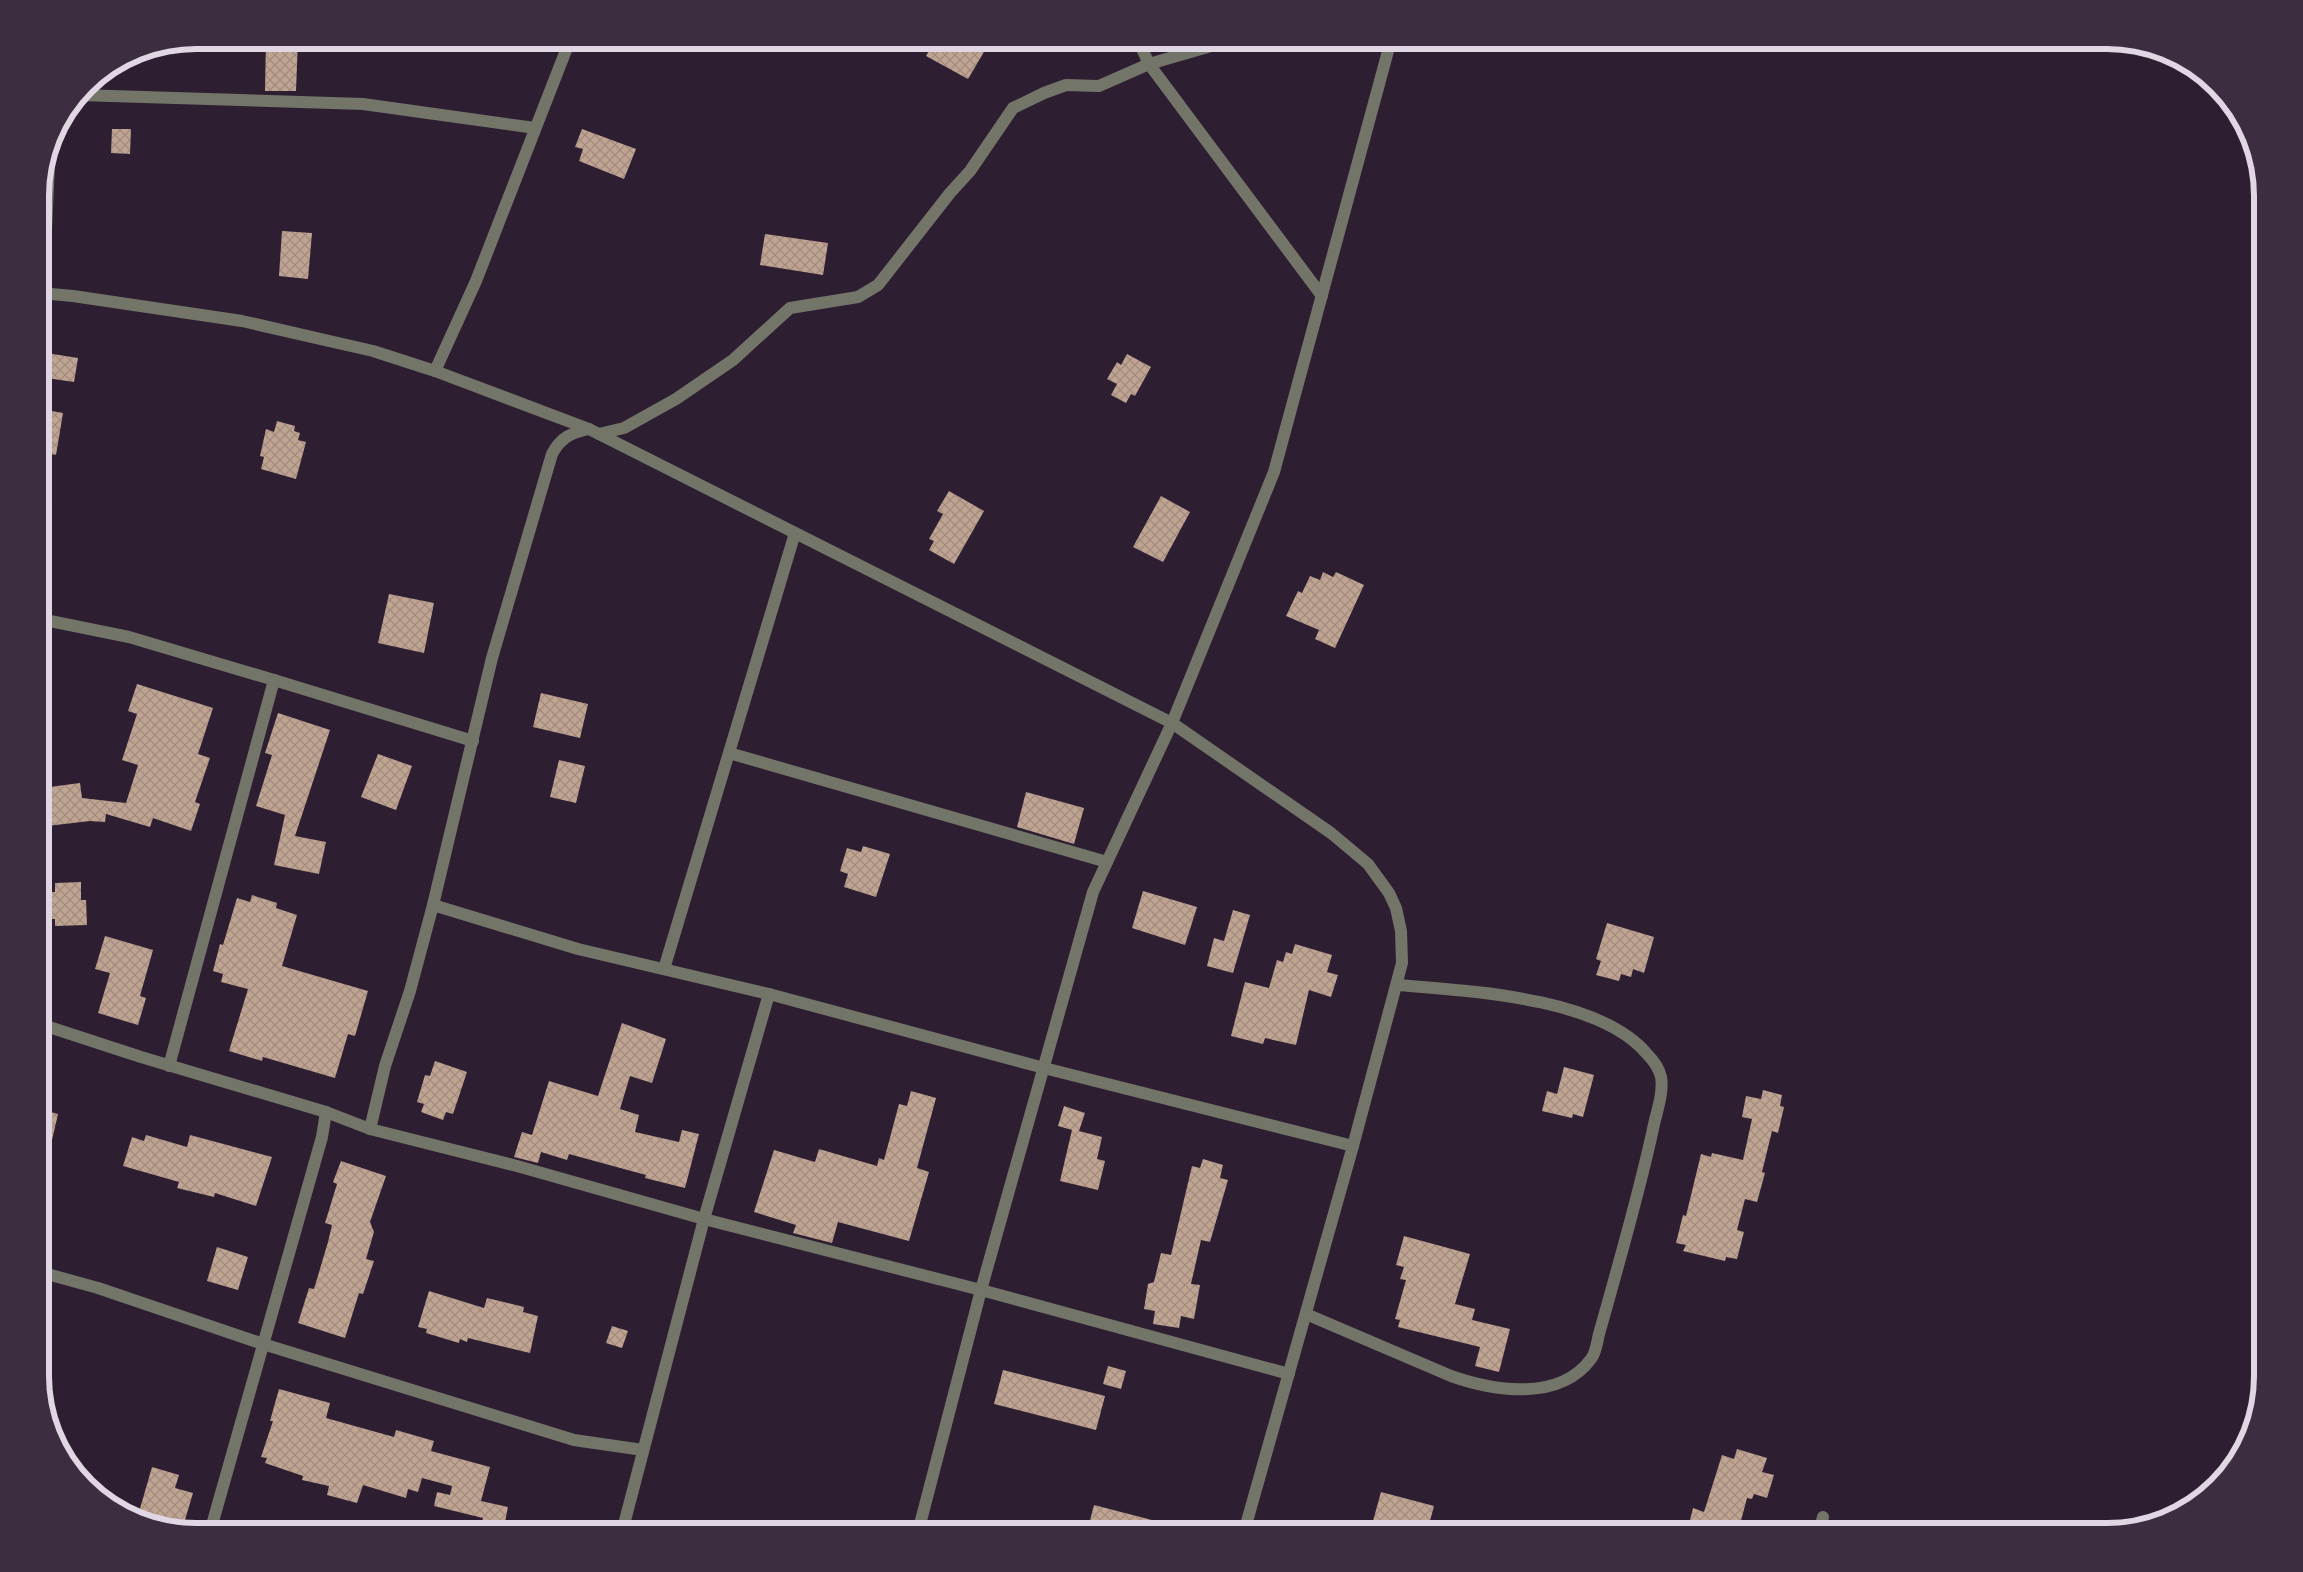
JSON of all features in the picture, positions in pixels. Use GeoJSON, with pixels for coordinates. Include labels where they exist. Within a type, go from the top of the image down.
{"type":"FeatureCollection","features":[{"type":"Feature","properties":{"kind":"street"},"geometry":{"type":"LineString","coordinates":[[435,371],[476,281],[566,49]]}},
{"type":"Feature","properties":{"kind":"street"},"geometry":{"type":"LineString","coordinates":[[1142,49],[1149,64],[1322,296]]}},
{"type":"Feature","properties":{"kind":"street"},"geometry":{"type":"LineString","coordinates":[[370,1129],[385,1066],[410,991],[433,905],[472,740],[515,575],[552,454],[557,444],[570,433],[624,428],[676,399],[733,360],[790,308],[858,297],[878,285],[970,170],[1013,108],[1044,92],[1066,85],[1099,86],[1149,64],[1201,49]]}},
{"type":"Feature","properties":{"kind":"street"},"geometry":{"type":"LineString","coordinates":[[920,1523],[981,1290],[1093,892],[1172,724],[1274,472],[1388,49]]}},
{"type":"Feature","properties":{"kind":"street"},"geometry":{"type":"LineString","coordinates":[[89,95],[363,104],[535,128]]}},
{"type":"Feature","properties":{"kind":"street"},"geometry":{"type":"LineString","coordinates":[[49,294],[242,321],[373,351],[435,371],[594,432],[1172,724],[1332,833],[1368,864],[1389,894],[1396,908],[1401,932],[1402,963],[1398,985],[1247,1523]]}},
{"type":"Feature","properties":{"kind":"street"},"geometry":{"type":"LineString","coordinates":[[664,970],[795,533]]}},
{"type":"Feature","properties":{"kind":"street"},"geometry":{"type":"LineString","coordinates":[[49,621],[129,637],[472,740]]}},
{"type":"Feature","properties":{"kind":"street"},"geometry":{"type":"LineString","coordinates":[[169,1066],[274,680]]}},
{"type":"Feature","properties":{"kind":"street"},"geometry":{"type":"LineString","coordinates":[[728,753],[1107,862]]}},
{"type":"Feature","properties":{"kind":"street"},"geometry":{"type":"LineString","coordinates":[[433,905],[578,949],[769,994],[1044,1068],[1353,1146]]}},
{"type":"Feature","properties":{"kind":"street"},"geometry":{"type":"LineString","coordinates":[[1306,1314],[1451,1376],[1474,1384],[1508,1389],[1538,1388],[1576,1375],[1592,1358],[1597,1342],[1645,1164],[1661,1091],[1658,1070],[1641,1046],[1622,1031],[1574,1011],[1508,996],[1398,985]]}},
{"type":"Feature","properties":{"kind":"street"},"geometry":{"type":"LineString","coordinates":[[624,1523],[704,1219],[769,994]]}},
{"type":"Feature","properties":{"kind":"street"},"geometry":{"type":"LineString","coordinates":[[49,1027],[169,1066],[326,1112],[370,1129],[517,1166],[704,1219],[981,1290],[1289,1374]]}},
{"type":"Feature","properties":{"kind":"street"},"geometry":{"type":"LineString","coordinates":[[213,1523],[322,1137],[326,1112]]}},
{"type":"Feature","properties":{"kind":"street"},"geometry":{"type":"LineString","coordinates":[[49,1274],[98,1288],[263,1344],[574,1440],[643,1450]]}},
{"type":"Feature","properties":{"kind":"street"},"geometry":{"type":"LineString","coordinates":[[1821,1523],[1823,1517]]}},
{"type":"Feature","properties":{"kind":"building"},"geometry":{"type":"Polygon","coordinates":[[[266,49],[298,49],[296,91],[265,91],[266,49]]]}},
{"type":"Feature","properties":{"kind":"building"},"geometry":{"type":"Polygon","coordinates":[[[930,49],[986,49],[968,79],[926,56],[930,49]]]}},
{"type":"Feature","properties":{"kind":"building"},"geometry":{"type":"Polygon","coordinates":[[[112,129],[131,129],[130,154],[111,153],[112,129]]]}},
{"type":"Feature","properties":{"kind":"building"},"geometry":{"type":"Polygon","coordinates":[[[582,129],[636,149],[624,179],[579,161],[583,149],[575,147],[582,129]]]}},
{"type":"Feature","properties":{"kind":"building"},"geometry":{"type":"Polygon","coordinates":[[[282,231],[312,233],[308,279],[279,276],[282,231]]]}},
{"type":"Feature","properties":{"kind":"building"},"geometry":{"type":"Polygon","coordinates":[[[765,234],[828,243],[823,275],[760,265],[765,234]]]}},
{"type":"Feature","properties":{"kind":"building"},"geometry":{"type":"Polygon","coordinates":[[[49,353],[78,358],[74,382],[49,378],[49,353]]]}},
{"type":"Feature","properties":{"kind":"building"},"geometry":{"type":"Polygon","coordinates":[[[1127,354],[1151,367],[1135,396],[1131,394],[1126,403],[1111,395],[1117,384],[1107,379],[1117,362],[1121,365],[1127,354]]]}},
{"type":"Feature","properties":{"kind":"building"},"geometry":{"type":"Polygon","coordinates":[[[49,411],[63,413],[56,455],[49,454],[49,411]]]}},
{"type":"Feature","properties":{"kind":"building"},"geometry":{"type":"Polygon","coordinates":[[[277,421],[295,426],[294,431],[300,433],[298,440],[306,442],[296,479],[261,469],[264,457],[260,456],[266,429],[274,432],[277,421]]]}},
{"type":"Feature","properties":{"kind":"building"},"geometry":{"type":"Polygon","coordinates":[[[949,491],[984,511],[954,564],[929,550],[934,541],[929,539],[943,514],[937,511],[949,491]]]}},
{"type":"Feature","properties":{"kind":"building"},"geometry":{"type":"Polygon","coordinates":[[[1161,496],[1190,512],[1163,562],[1133,547],[1161,496]]]}},
{"type":"Feature","properties":{"kind":"building"},"geometry":{"type":"Polygon","coordinates":[[[1323,572],[1333,577],[1336,572],[1364,585],[1335,648],[1315,639],[1319,630],[1286,616],[1298,591],[1302,593],[1310,576],[1320,580],[1323,572]]]}},
{"type":"Feature","properties":{"kind":"building"},"geometry":{"type":"Polygon","coordinates":[[[389,594],[434,603],[424,653],[378,643],[389,594]]]}},
{"type":"Feature","properties":{"kind":"building"},"geometry":{"type":"Polygon","coordinates":[[[137,684],[213,708],[198,754],[210,758],[195,802],[200,804],[191,831],[153,818],[150,827],[106,814],[105,822],[90,821],[49,826],[49,787],[80,783],[82,798],[126,803],[138,765],[122,760],[137,714],[128,711],[137,684]]]}},
{"type":"Feature","properties":{"kind":"building"},"geometry":{"type":"Polygon","coordinates":[[[541,693],[588,704],[580,738],[533,727],[541,693]]]}},
{"type":"Feature","properties":{"kind":"building"},"geometry":{"type":"Polygon","coordinates":[[[278,713],[330,730],[295,836],[326,842],[319,874],[274,865],[285,815],[256,806],[272,755],[265,753],[278,713]]]}},
{"type":"Feature","properties":{"kind":"building"},"geometry":{"type":"Polygon","coordinates":[[[378,754],[412,766],[396,810],[361,797],[378,754]]]}},
{"type":"Feature","properties":{"kind":"building"},"geometry":{"type":"Polygon","coordinates":[[[559,760],[585,766],[576,803],[550,797],[559,760]]]}},
{"type":"Feature","properties":{"kind":"building"},"geometry":{"type":"Polygon","coordinates":[[[1026,792],[1084,808],[1074,844],[1017,827],[1026,792]]]}},
{"type":"Feature","properties":{"kind":"building"},"geometry":{"type":"Polygon","coordinates":[[[863,846],[890,854],[876,897],[844,887],[848,874],[840,871],[847,848],[861,852],[863,846]]]}},
{"type":"Feature","properties":{"kind":"building"},"geometry":{"type":"Polygon","coordinates":[[[81,882],[81,900],[86,900],[87,925],[55,926],[55,919],[49,919],[49,892],[55,892],[55,883],[81,882]]]}},
{"type":"Feature","properties":{"kind":"building"},"geometry":{"type":"Polygon","coordinates":[[[1143,891],[1197,907],[1185,945],[1132,928],[1143,891]]]}},
{"type":"Feature","properties":{"kind":"building"},"geometry":{"type":"Polygon","coordinates":[[[252,895],[277,903],[276,908],[297,915],[282,966],[368,991],[355,1036],[348,1034],[335,1078],[263,1057],[262,1061],[229,1051],[248,989],[221,982],[223,974],[213,971],[220,944],[223,945],[237,898],[250,902],[252,895]]]}},
{"type":"Feature","properties":{"kind":"building"},"geometry":{"type":"Polygon","coordinates":[[[1233,910],[1250,915],[1233,973],[1207,966],[1214,938],[1224,941],[1233,910]]]}},
{"type":"Feature","properties":{"kind":"building"},"geometry":{"type":"Polygon","coordinates":[[[1607,923],[1654,937],[1644,973],[1633,969],[1631,977],[1621,974],[1619,981],[1596,975],[1601,961],[1596,959],[1607,923]]]}},
{"type":"Feature","properties":{"kind":"building"},"geometry":{"type":"Polygon","coordinates":[[[105,936],[153,950],[140,996],[146,998],[138,1025],[98,1013],[110,973],[95,969],[105,936]]]}},
{"type":"Feature","properties":{"kind":"building"},"geometry":{"type":"Polygon","coordinates":[[[1295,944],[1332,955],[1327,972],[1338,975],[1331,997],[1309,990],[1296,1045],[1265,1038],[1263,1044],[1231,1036],[1245,982],[1269,988],[1277,960],[1283,962],[1286,952],[1292,954],[1295,944]]]}},
{"type":"Feature","properties":{"kind":"building"},"geometry":{"type":"Polygon","coordinates":[[[622,1023],[666,1039],[652,1083],[630,1076],[620,1109],[639,1115],[635,1132],[679,1142],[682,1130],[699,1134],[685,1188],[645,1178],[646,1175],[569,1154],[567,1160],[541,1152],[538,1163],[514,1157],[522,1132],[532,1135],[549,1081],[598,1096],[622,1023]]]}},
{"type":"Feature","properties":{"kind":"building"},"geometry":{"type":"Polygon","coordinates":[[[435,1061],[467,1072],[453,1114],[446,1112],[443,1120],[421,1112],[424,1104],[417,1102],[425,1075],[430,1076],[435,1061]]]}},
{"type":"Feature","properties":{"kind":"building"},"geometry":{"type":"Polygon","coordinates":[[[1564,1067],[1594,1075],[1583,1117],[1573,1114],[1572,1118],[1542,1111],[1547,1091],[1557,1094],[1564,1067]]]}},
{"type":"Feature","properties":{"kind":"building"},"geometry":{"type":"Polygon","coordinates":[[[1763,1090],[1782,1095],[1780,1106],[1784,1107],[1778,1133],[1772,1131],[1762,1172],[1765,1173],[1757,1202],[1745,1199],[1737,1230],[1744,1232],[1737,1259],[1726,1257],[1725,1261],[1683,1251],[1686,1245],[1676,1243],[1683,1215],[1686,1216],[1701,1154],[1711,1157],[1712,1153],[1743,1160],[1752,1119],[1742,1117],[1746,1096],[1761,1099],[1763,1090]]]}},
{"type":"Feature","properties":{"kind":"building"},"geometry":{"type":"Polygon","coordinates":[[[911,1091],[936,1098],[917,1168],[929,1172],[909,1241],[838,1222],[832,1243],[793,1233],[796,1225],[754,1212],[774,1150],[815,1162],[819,1149],[877,1166],[879,1158],[884,1160],[899,1104],[907,1106],[911,1091]]]}},
{"type":"Feature","properties":{"kind":"building"},"geometry":{"type":"Polygon","coordinates":[[[1064,1106],[1085,1113],[1079,1131],[1102,1137],[1097,1159],[1105,1161],[1098,1190],[1060,1181],[1072,1130],[1058,1126],[1064,1106]]]}},
{"type":"Feature","properties":{"kind":"building"},"geometry":{"type":"Polygon","coordinates":[[[49,1112],[58,1114],[49,1153],[49,1112]]]}},
{"type":"Feature","properties":{"kind":"building"},"geometry":{"type":"Polygon","coordinates":[[[146,1135],[187,1147],[190,1135],[272,1157],[256,1206],[215,1193],[214,1197],[177,1188],[179,1182],[123,1166],[132,1137],[144,1141],[146,1135]]]}},
{"type":"Feature","properties":{"kind":"building"},"geometry":{"type":"Polygon","coordinates":[[[1203,1159],[1223,1165],[1220,1178],[1228,1180],[1210,1242],[1201,1240],[1191,1284],[1200,1285],[1194,1319],[1181,1316],[1179,1328],[1153,1324],[1155,1311],[1144,1309],[1148,1284],[1154,1282],[1161,1253],[1171,1255],[1192,1166],[1200,1168],[1203,1159]]]}},
{"type":"Feature","properties":{"kind":"building"},"geometry":{"type":"Polygon","coordinates":[[[341,1161],[386,1176],[370,1222],[374,1232],[366,1259],[374,1261],[363,1294],[359,1293],[345,1338],[298,1323],[309,1288],[314,1289],[328,1242],[332,1225],[325,1223],[337,1184],[333,1182],[341,1161]]]}},
{"type":"Feature","properties":{"kind":"building"},"geometry":{"type":"Polygon","coordinates":[[[1404,1236],[1470,1254],[1455,1304],[1475,1309],[1472,1320],[1510,1329],[1499,1372],[1475,1366],[1480,1347],[1398,1327],[1400,1320],[1395,1319],[1406,1280],[1400,1279],[1404,1267],[1396,1265],[1404,1236]]]}},
{"type":"Feature","properties":{"kind":"building"},"geometry":{"type":"Polygon","coordinates":[[[217,1247],[248,1257],[238,1290],[207,1281],[217,1247]]]}},
{"type":"Feature","properties":{"kind":"building"},"geometry":{"type":"Polygon","coordinates":[[[429,1291],[484,1308],[487,1298],[524,1307],[523,1312],[538,1316],[530,1353],[468,1338],[467,1342],[460,1339],[459,1343],[426,1333],[427,1329],[418,1327],[429,1291]]]}},
{"type":"Feature","properties":{"kind":"building"},"geometry":{"type":"Polygon","coordinates":[[[612,1326],[628,1331],[622,1348],[606,1343],[612,1326]]]}},
{"type":"Feature","properties":{"kind":"building"},"geometry":{"type":"Polygon","coordinates":[[[1108,1366],[1126,1371],[1121,1389],[1103,1384],[1108,1366]]]}},
{"type":"Feature","properties":{"kind":"building"},"geometry":{"type":"Polygon","coordinates":[[[1003,1370],[1105,1396],[1096,1430],[994,1404],[1003,1370]]]}},
{"type":"Feature","properties":{"kind":"building"},"geometry":{"type":"Polygon","coordinates":[[[279,1389],[330,1403],[326,1418],[394,1437],[396,1430],[434,1441],[431,1451],[490,1467],[481,1501],[508,1507],[505,1523],[482,1523],[483,1518],[434,1506],[437,1492],[450,1495],[452,1486],[422,1478],[418,1492],[408,1489],[406,1498],[363,1485],[357,1503],[327,1495],[329,1486],[302,1480],[303,1476],[265,1463],[267,1458],[261,1457],[273,1421],[270,1421],[279,1389]]]}},
{"type":"Feature","properties":{"kind":"building"},"geometry":{"type":"Polygon","coordinates":[[[1737,1449],[1767,1458],[1762,1472],[1774,1475],[1767,1498],[1754,1494],[1752,1499],[1747,1498],[1740,1523],[1689,1523],[1693,1508],[1704,1512],[1722,1455],[1734,1459],[1737,1449]]]}},
{"type":"Feature","properties":{"kind":"building"},"geometry":{"type":"Polygon","coordinates":[[[152,1467],[179,1475],[175,1488],[193,1493],[184,1522],[158,1518],[139,1512],[152,1467]]]}},
{"type":"Feature","properties":{"kind":"building"},"geometry":{"type":"Polygon","coordinates":[[[1381,1492],[1434,1506],[1429,1523],[1372,1523],[1381,1492]]]}},
{"type":"Feature","properties":{"kind":"building"},"geometry":{"type":"Polygon","coordinates":[[[1094,1505],[1163,1523],[1089,1523],[1094,1505]]]}}]}
